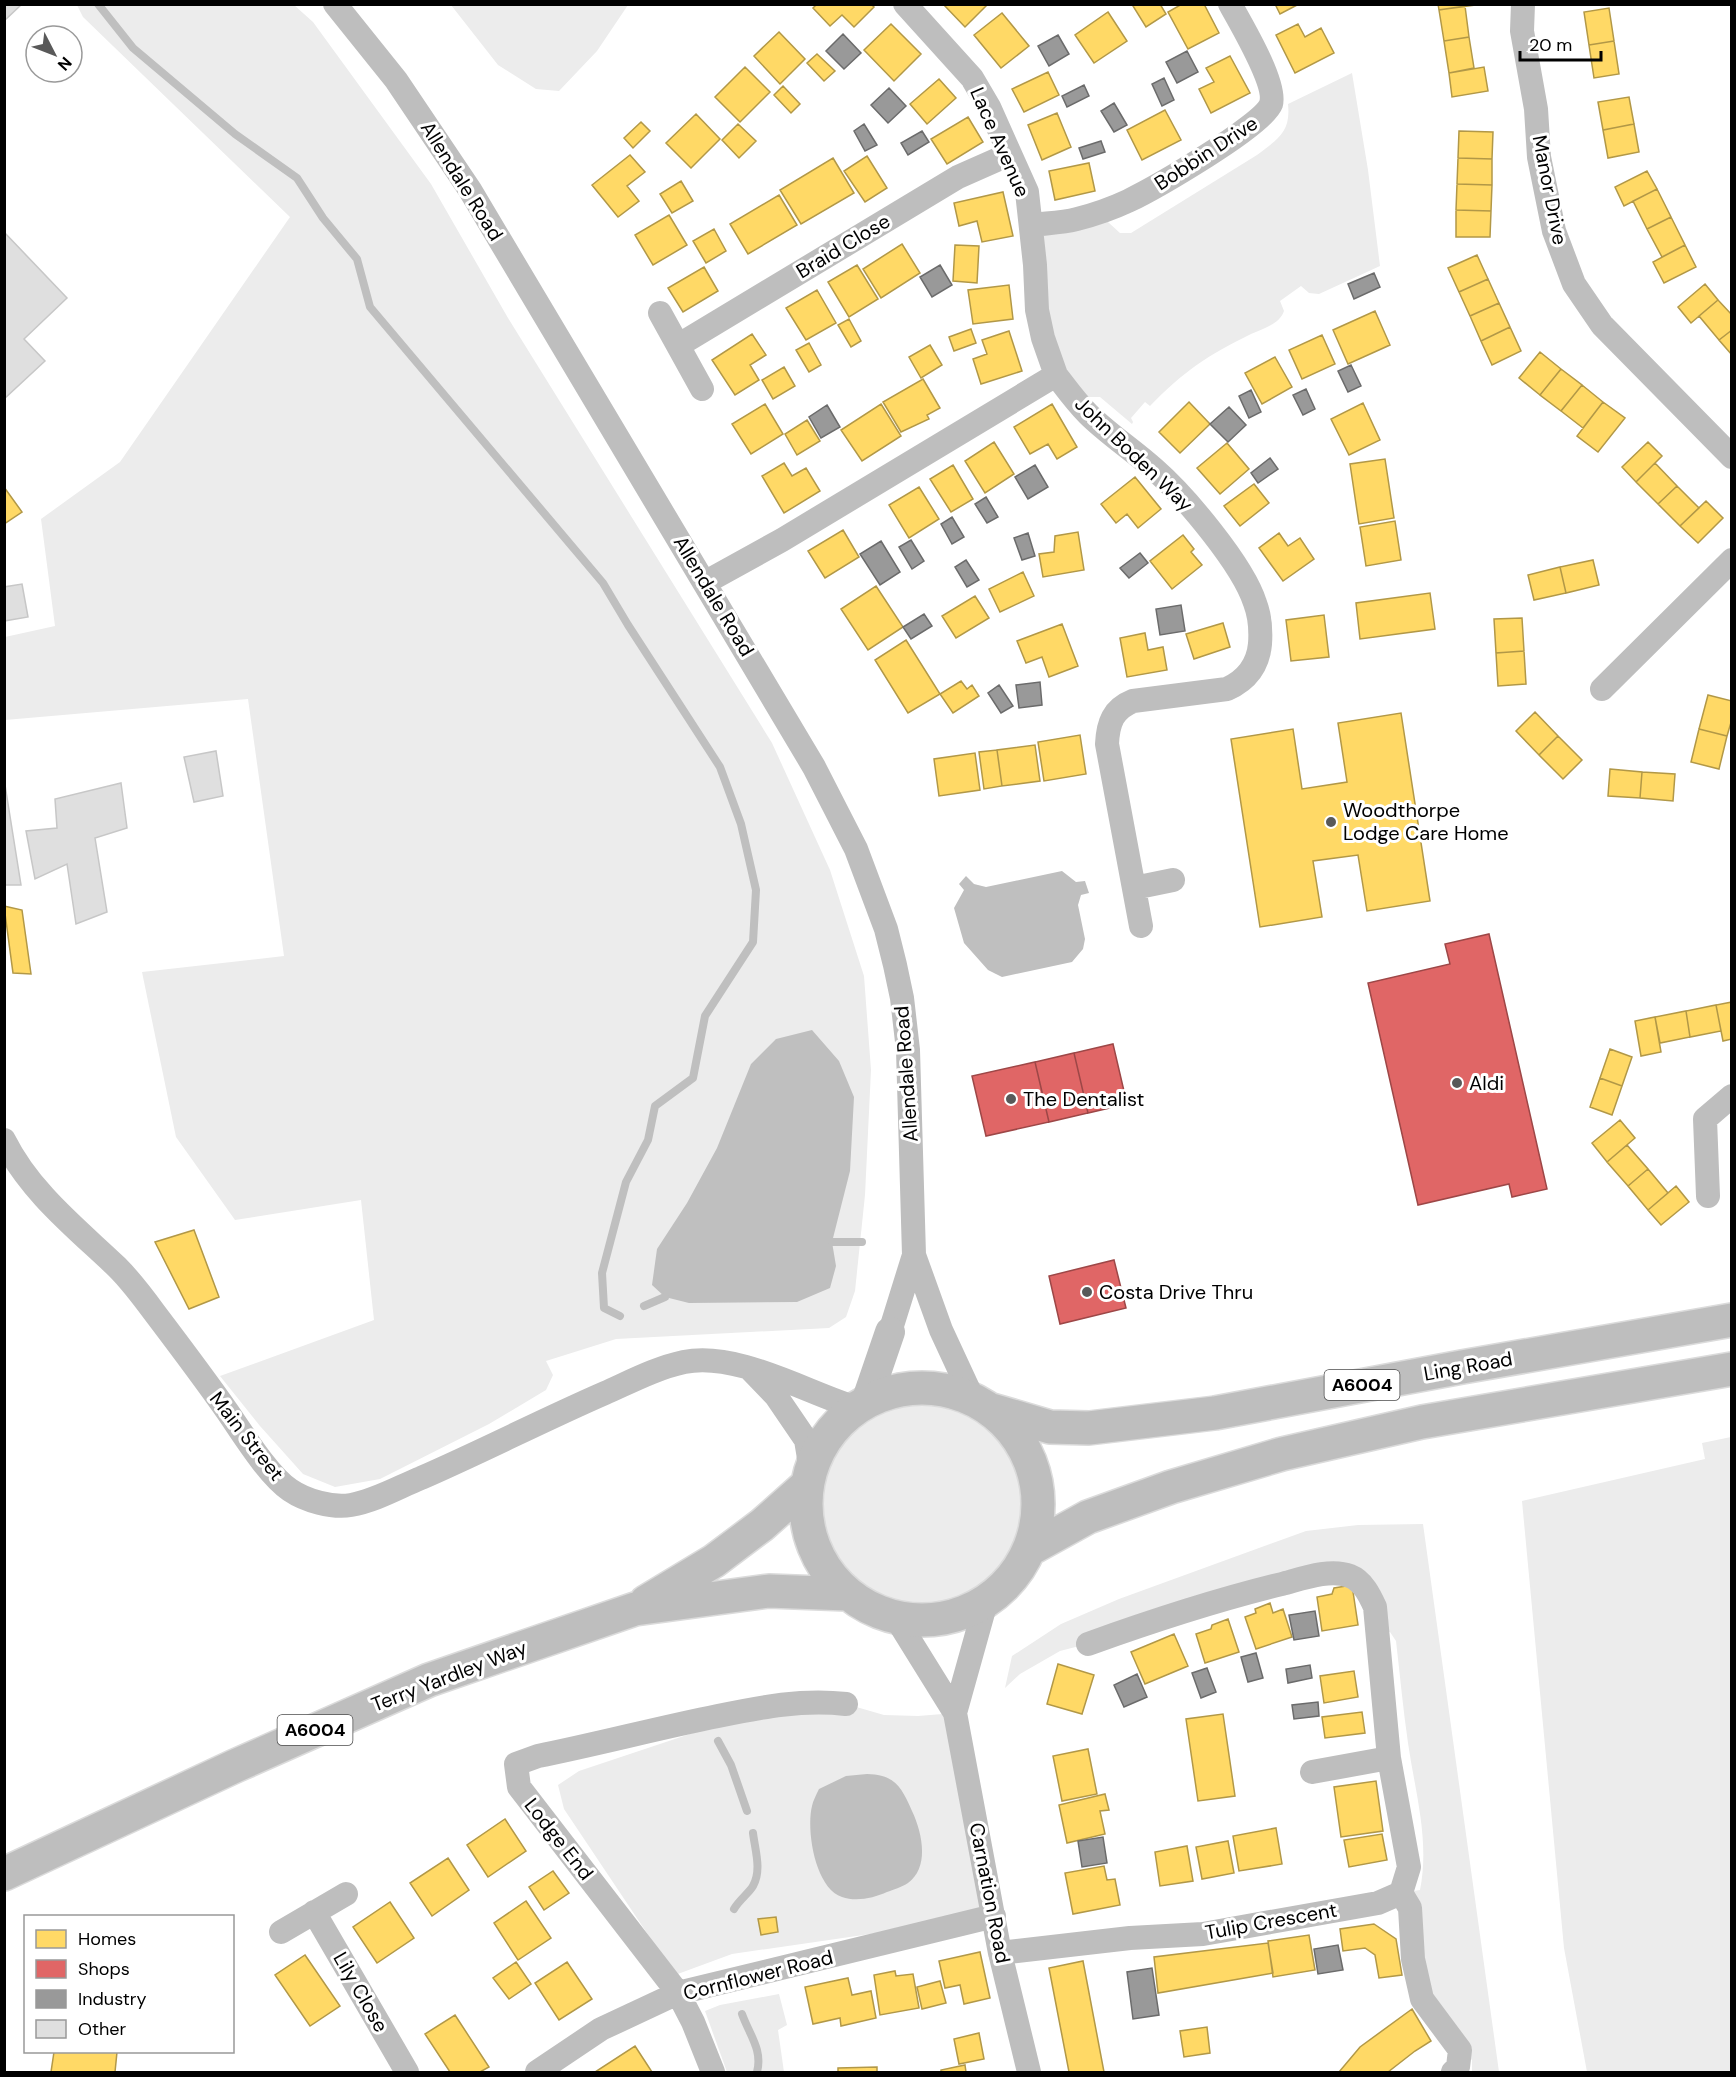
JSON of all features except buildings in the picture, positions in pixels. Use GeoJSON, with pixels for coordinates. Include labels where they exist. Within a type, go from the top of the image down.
{"type":"FeatureCollection","features":[{"type":"Feature","properties":{"kind":"main road","name":"Ling Road"},"geometry":{"type":"LineString","coordinates":[[982,1405],[1050,1427],[1089,1428],[1193,1416],[1731,1320]]}},
{"type":"Feature","properties":{"kind":"main road","name":"A6004"},"geometry":{"type":"LineString","coordinates":[[1030,1549],[1088,1518],[1171,1487],[1282,1454],[1422,1422],[1731,1369]]}},
{"type":"Feature","properties":{"kind":"main road","name":"A6004"},"geometry":{"type":"LineString","coordinates":[[933,1388],[953,1392],[982,1405],[1012,1429],[1024,1447],[1038,1486],[1039,1509],[1036,1530],[1030,1549],[1018,1571],[986,1602],[963,1614],[941,1619],[918,1621],[896,1618],[875,1611],[847,1594],[832,1579],[820,1561],[806,1519],[809,1477],[816,1456],[833,1429],[862,1405],[900,1390],[933,1388]]}},
{"type":"Feature","properties":{"kind":"main road","name":"Terry Yardley Way"},"geometry":{"type":"LineString","coordinates":[[4,1874],[236,1766],[429,1680],[635,1608],[714,1561],[762,1525],[809,1477]]}},
{"type":"Feature","properties":{"kind":"main road","name":"Terry Yardley Way"},"geometry":{"type":"LineString","coordinates":[[635,1608],[769,1591],[847,1594]]}},
{"type":"Feature","properties":{"kind":"street","name":"Allendale Road"},"geometry":{"type":"LineString","coordinates":[[335,4],[396,80],[470,190],[706,582],[814,767],[856,849],[886,929],[902,998],[908,1050],[914,1255],[941,1330],[982,1405]]}},
{"type":"Feature","properties":{"kind":"street","name":"Lace Avenue"},"geometry":{"type":"LineString","coordinates":[[905,4],[972,78],[989,107],[1027,192],[1037,310],[1043,338],[1056,375]]}},
{"type":"Feature","properties":{"kind":"street","name":"Bobbin Drive"},"geometry":{"type":"LineString","coordinates":[[1031,225],[1076,219],[1128,201],[1186,168],[1266,114],[1272,102],[1270,86],[1262,64],[1230,4]]}},
{"type":"Feature","properties":{"kind":"street","name":"Manor Drive"},"geometry":{"type":"LineString","coordinates":[[1523,4],[1522,30],[1536,109],[1539,157],[1554,231],[1574,284],[1602,325],[1731,457]]}},
{"type":"Feature","properties":{"kind":"street","name":"Braid Close"},"geometry":{"type":"LineString","coordinates":[[679,345],[958,177],[1010,154]]}},
{"type":"Feature","properties":{"kind":"street"},"geometry":{"type":"LineString","coordinates":[[660,313],[702,388]]}},
{"type":"Feature","properties":{"kind":"street"},"geometry":{"type":"LineString","coordinates":[[706,582],[782,540],[1056,375]]}},
{"type":"Feature","properties":{"kind":"street","name":"John Boden Way"},"geometry":{"type":"LineString","coordinates":[[1056,375],[1088,414],[1157,471],[1194,511],[1224,549],[1245,581],[1255,602],[1261,629],[1256,662],[1238,684],[1227,688],[1133,701],[1122,705],[1107,727],[1107,744],[1141,926]]}},
{"type":"Feature","properties":{"kind":"street"},"geometry":{"type":"LineString","coordinates":[[1602,689],[1731,560]]}},
{"type":"Feature","properties":{"kind":"street"},"geometry":{"type":"LineString","coordinates":[[1134,888],[1173,880]]}},
{"type":"Feature","properties":{"kind":"street"},"geometry":{"type":"LineString","coordinates":[[1708,1196],[1705,1119],[1731,1096]]}},
{"type":"Feature","properties":{"kind":"street","name":"Main Street"},"geometry":{"type":"LineString","coordinates":[[4,1140],[34,1186],[59,1213],[119,1269],[140,1293],[273,1472],[290,1490],[307,1498],[335,1506],[354,1505],[374,1498],[577,1405],[658,1370],[686,1361],[728,1363],[778,1376],[836,1401],[862,1405]]}},
{"type":"Feature","properties":{"kind":"street","name":"Allendale Road"},"geometry":{"type":"LineString","coordinates":[[862,1405],[890,1332],[914,1255]]}},
{"type":"Feature","properties":{"kind":"street"},"geometry":{"type":"LineString","coordinates":[[750,1369],[776,1396],[806,1440],[809,1477]]}},
{"type":"Feature","properties":{"kind":"street"},"geometry":{"type":"LineString","coordinates":[[1088,1644],[1172,1614],[1248,1592],[1333,1574],[1350,1576],[1360,1583],[1375,1608],[1389,1758],[1409,1867],[1401,1893],[1410,1908],[1413,1959],[1422,1999],[1460,2050],[1458,2067],[1453,2073]]}},
{"type":"Feature","properties":{"kind":"street","name":"Carnation Road"},"geometry":{"type":"LineString","coordinates":[[955,1713],[986,1602]]}},
{"type":"Feature","properties":{"kind":"street","name":"Carnation Road"},"geometry":{"type":"LineString","coordinates":[[896,1618],[955,1713],[1000,1953],[1029,2073]]}},
{"type":"Feature","properties":{"kind":"street","name":"Lodge End"},"geometry":{"type":"LineString","coordinates":[[713,2073],[693,2022],[678,1994],[519,1786],[516,1764],[538,1756],[682,1723],[783,1703],[823,1701],[846,1704]]}},
{"type":"Feature","properties":{"kind":"street"},"geometry":{"type":"LineString","coordinates":[[1312,1772],[1389,1758]]}},
{"type":"Feature","properties":{"kind":"street","name":"Tulip Crescent"},"geometry":{"type":"LineString","coordinates":[[1000,1953],[1130,1938],[1203,1934],[1378,1903],[1401,1893]]}},
{"type":"Feature","properties":{"kind":"street"},"geometry":{"type":"LineString","coordinates":[[281,1932],[346,1894]]}},
{"type":"Feature","properties":{"kind":"street","name":"Lily Close"},"geometry":{"type":"LineString","coordinates":[[314,1912],[407,2073]]}},
{"type":"Feature","properties":{"kind":"street","name":"Cornflower Road"},"geometry":{"type":"LineString","coordinates":[[537,2073],[601,2029],[678,1994],[994,1916]]}},
{"type":"Feature","properties":{"kind":"shaded area"},"geometry":{"type":"Polygon","coordinates":[[[77,5],[294,5],[313,22],[431,184],[508,318],[772,743],[830,870],[864,976],[871,1070],[865,1195],[855,1291],[846,1317],[829,1328],[616,1339],[546,1361],[553,1375],[546,1390],[489,1424],[380,1479],[335,1487],[303,1474],[220,1376],[374,1320],[361,1200],[235,1220],[176,1137],[142,972],[284,956],[248,699],[5,720],[5,637],[55,626],[41,519],[120,462],[290,217],[83,17],[77,5]]]}},
{"type":"Feature","properties":{"kind":"shaded area"},"geometry":{"type":"Polygon","coordinates":[[[451,5],[628,5],[597,51],[559,91],[536,89],[498,65],[451,5]]]}},
{"type":"Feature","properties":{"kind":"shaded area"},"geometry":{"type":"Polygon","coordinates":[[[1352,73],[1368,170],[1380,266],[1319,294],[1309,293],[1301,286],[1280,301],[1284,311],[1275,323],[1222,349],[1197,365],[1150,406],[1145,402],[1131,418],[1132,424],[1100,397],[1073,397],[1056,375],[1031,225],[1097,212],[1120,233],[1131,233],[1271,144],[1285,128],[1288,104],[1352,73]]]}},
{"type":"Feature","properties":{"kind":"shaded area"},"geometry":{"type":"Polygon","coordinates":[[[1062,871],[1076,882],[1085,881],[1089,893],[1081,895],[1078,905],[1085,939],[1083,949],[1072,962],[1002,977],[988,970],[964,943],[954,908],[964,890],[959,884],[966,876],[974,884],[986,887],[1062,871]]]}},
{"type":"Feature","properties":{"kind":"shaded area"},"geometry":{"type":"Polygon","coordinates":[[[812,1030],[839,1061],[854,1097],[850,1171],[832,1242],[836,1266],[830,1288],[797,1302],[689,1303],[665,1297],[652,1285],[657,1249],[687,1203],[717,1148],[751,1064],[776,1039],[812,1030]]]}},
{"type":"Feature","properties":{"kind":"shaded area"},"geometry":{"type":"Polygon","coordinates":[[[911,1388],[933,1388],[956,1393],[987,1407],[1012,1430],[1019,1439],[1033,1470],[1038,1504],[1036,1527],[1024,1559],[1012,1578],[996,1594],[987,1601],[956,1615],[933,1620],[911,1620],[888,1615],[857,1601],[832,1578],[825,1569],[811,1538],[806,1515],[806,1493],[811,1470],[825,1439],[848,1414],[857,1407],[888,1393],[911,1388]]]}},
{"type":"Feature","properties":{"kind":"shaded area"},"geometry":{"type":"Polygon","coordinates":[[[1731,1437],[1731,2072],[1587,2072],[1564,1948],[1522,1501],[1705,1459],[1702,1443],[1731,1437]]]}},
{"type":"Feature","properties":{"kind":"shaded area"},"geometry":{"type":"Polygon","coordinates":[[[1423,1524],[1499,2072],[1472,2072],[1472,2060],[1460,2050],[1422,1999],[1401,1893],[1420,1890],[1423,1853],[1396,1641],[1390,1632],[1377,1633],[1350,1576],[1060,1651],[1020,1674],[1005,1688],[1012,1656],[1061,1624],[1119,1599],[1306,1531],[1358,1525],[1423,1524]]]}},
{"type":"Feature","properties":{"kind":"shaded area"},"geometry":{"type":"Polygon","coordinates":[[[783,1703],[846,1704],[884,1715],[918,1716],[955,1713],[994,1916],[732,1954],[675,1975],[564,1809],[558,1785],[579,1771],[783,1703]]]}},
{"type":"Feature","properties":{"kind":"shaded area"},"geometry":{"type":"Polygon","coordinates":[[[867,1774],[891,1780],[900,1789],[916,1819],[921,1839],[922,1859],[915,1876],[908,1883],[871,1898],[847,1898],[833,1891],[819,1871],[812,1843],[810,1816],[819,1789],[846,1776],[867,1774]]]}},
{"type":"Feature","properties":{"kind":"shaded area"},"geometry":{"type":"Polygon","coordinates":[[[779,1994],[787,2025],[778,2030],[784,2072],[727,2072],[705,2011],[720,2005],[779,1994]]]}},
{"type":"Feature","properties":{"kind":"waterway"},"geometry":{"type":"LineString","coordinates":[[98,4],[133,48],[235,134],[297,178],[323,218],[357,259],[370,307],[603,583],[720,767],[741,824],[756,890],[753,942],[705,1016],[693,1078],[655,1106],[648,1140],[626,1182],[602,1273],[604,1308],[620,1316]]}},
{"type":"Feature","properties":{"kind":"waterway"},"geometry":{"type":"LineString","coordinates":[[832,1242],[862,1242]]}},
{"type":"Feature","properties":{"kind":"waterway"},"geometry":{"type":"LineString","coordinates":[[644,1306],[665,1297]]}},
{"type":"Feature","properties":{"kind":"waterway"},"geometry":{"type":"LineString","coordinates":[[718,1741],[731,1765],[747,1811]]}},
{"type":"Feature","properties":{"kind":"waterway"},"geometry":{"type":"LineString","coordinates":[[734,1909],[756,1880],[757,1860],[753,1833]]}},
{"type":"Feature","properties":{"kind":"waterway"},"geometry":{"type":"LineString","coordinates":[[742,2014],[757,2049],[757,2072]]}},
{"type":"Feature","properties":{"kind":"place","name":"Woodthorpe Lodge Care Home"},"geometry":{"type":"Point","coordinates":[1331,822]}},
{"type":"Feature","properties":{"kind":"place","name":"Aldi"},"geometry":{"type":"Point","coordinates":[1457,1083]}},
{"type":"Feature","properties":{"kind":"place","name":"The Dentalist"},"geometry":{"type":"Point","coordinates":[1011,1099]}},
{"type":"Feature","properties":{"kind":"place","name":"Costa Drive Thru"},"geometry":{"type":"Point","coordinates":[1087,1292]}}]}
